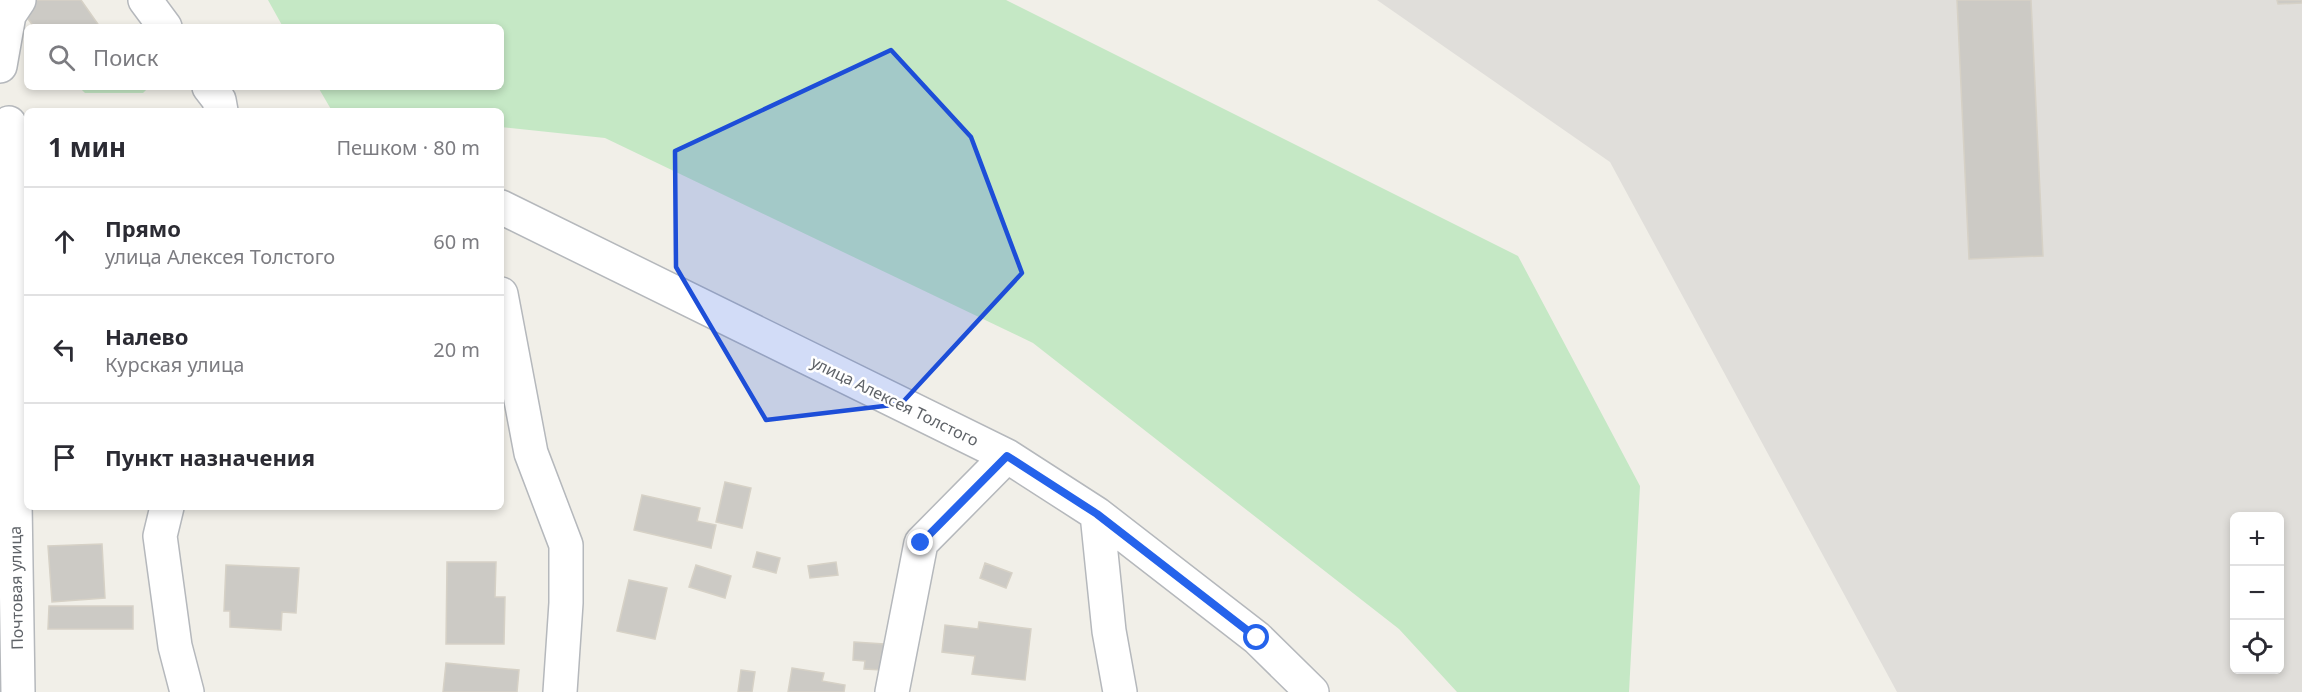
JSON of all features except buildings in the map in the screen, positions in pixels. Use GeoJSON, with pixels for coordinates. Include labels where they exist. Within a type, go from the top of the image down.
{"type":"FeatureCollection","features":[{"type":"Feature","properties":{"kind":"street"},"geometry":{"type":"LineString","coordinates":[[0,66],[9,15],[19,0]]}},
{"type":"Feature","properties":{"kind":"street"},"geometry":{"type":"LineString","coordinates":[[145,0],[163,24]]}},
{"type":"Feature","properties":{"kind":"street"},"geometry":{"type":"LineString","coordinates":[[211,90],[219,100],[220,108]]}},
{"type":"Feature","properties":{"kind":"street","name":"Почтовая улица"},"geometry":{"type":"LineString","coordinates":[[12,124],[6,366],[18,692]]}},
{"type":"Feature","properties":{"kind":"street","name":"улица Алексея Толстого"},"geometry":{"type":"LineString","coordinates":[[504,208],[1007,456],[1097,514],[1257,638],[1312,692]]}},
{"type":"Feature","properties":{"kind":"street"},"geometry":{"type":"LineString","coordinates":[[504,310],[531,453],[566,545],[566,603],[560,692]]}},
{"type":"Feature","properties":{"kind":"street"},"geometry":{"type":"LineString","coordinates":[[892,692],[921,543],[1007,456]]}},
{"type":"Feature","properties":{"kind":"street"},"geometry":{"type":"LineString","coordinates":[[166,510],[160,536],[175,646],[187,692]]}},
{"type":"Feature","properties":{"kind":"street"},"geometry":{"type":"LineString","coordinates":[[1097,514],[1109,631],[1120,692]]}},
{"type":"Feature","properties":{"kind":"highlighted area"},"geometry":{"type":"Polygon","coordinates":[[[891,50],[971,137],[1022,273],[901,404],[766,420],[676,267],[675,151],[891,50]]]}},
{"type":"Feature","properties":{"kind":"shaded area"},"geometry":{"type":"Polygon","coordinates":[[[1377,0],[2302,0],[2302,692],[1897,692],[1610,162],[1377,0]]]}},
{"type":"Feature","properties":{"kind":"green space"},"geometry":{"type":"Polygon","coordinates":[[[268,0],[1006,0],[1518,256],[1640,486],[1629,692],[1457,692],[1399,629],[1033,343],[605,138],[504,127],[504,108],[330,108],[320,90],[504,90],[504,24],[281,24],[268,0]]]}},
{"type":"Feature","properties":{"kind":"green space"},"geometry":{"type":"Polygon","coordinates":[[[82,90],[146,90],[143,93],[85,93],[82,90]]]}},
{"type":"Feature","properties":{"kind":"route"},"geometry":{"type":"LineString","coordinates":[[921,543],[1007,456],[1097,514],[1257,638]]}}]}
